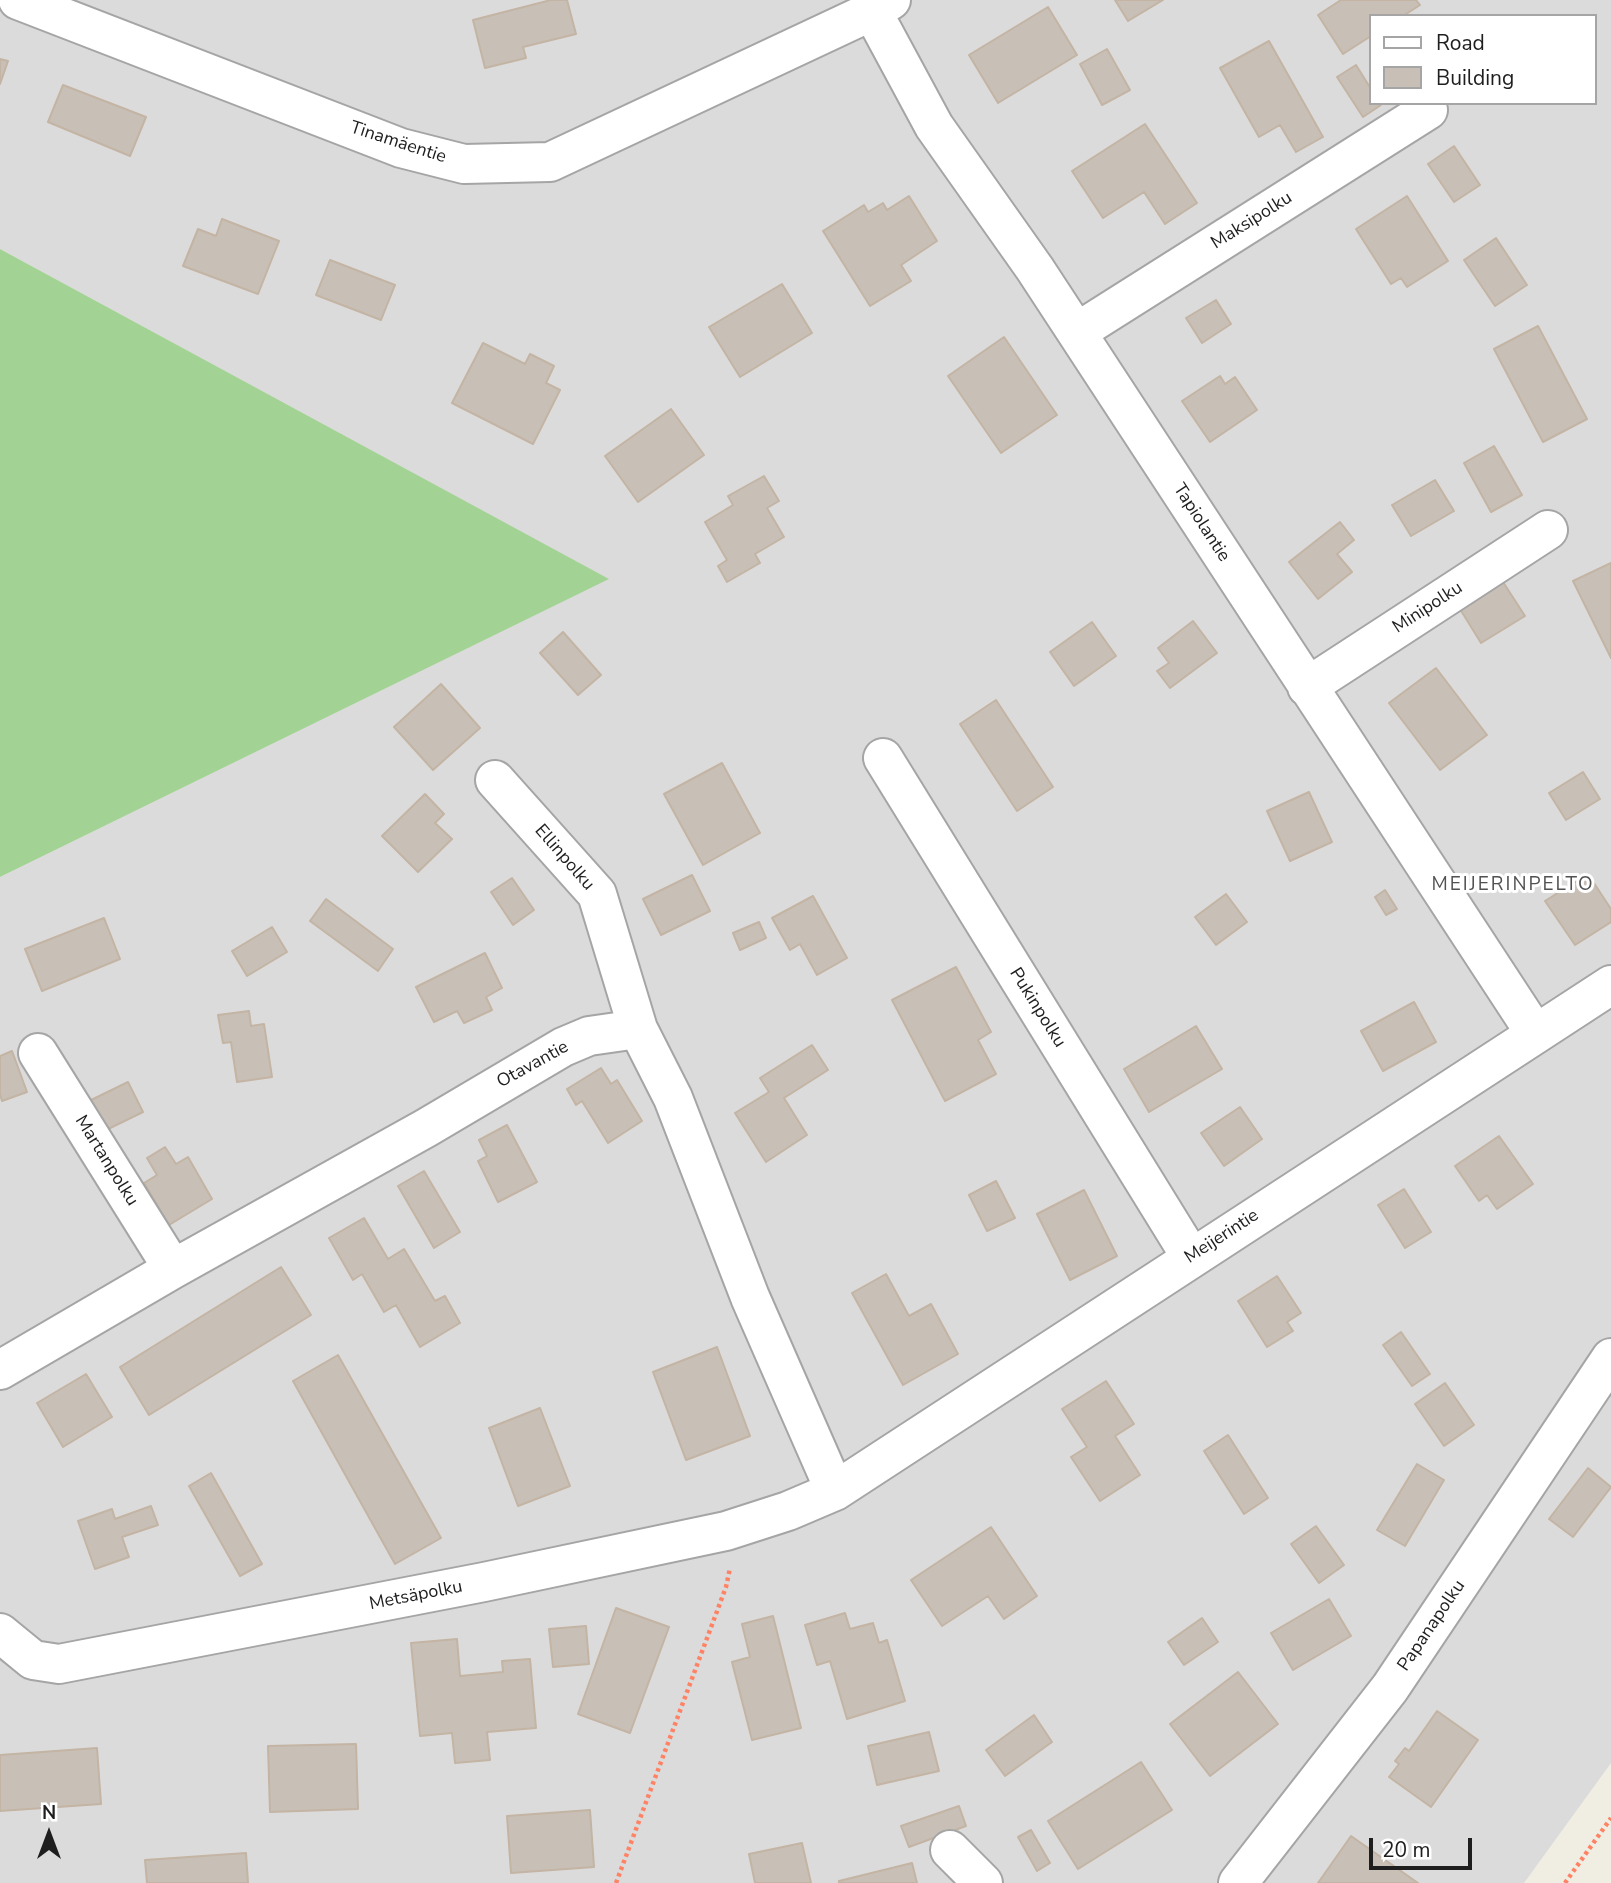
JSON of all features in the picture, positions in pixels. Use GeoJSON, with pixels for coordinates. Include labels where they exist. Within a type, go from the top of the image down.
{"type":"FeatureCollection","features":[{"type":"Feature","properties":{"kind":"street","name":"Tinamäentie"},"geometry":{"type":"LineString","coordinates":[[18,0],[401,148],[464,164],[550,162],[882,6]]}},
{"type":"Feature","properties":{"kind":"street","name":"Tapiolantie"},"geometry":{"type":"LineString","coordinates":[[882,6],[934,126],[1077,332],[1535,1033]]}},
{"type":"Feature","properties":{"kind":"street","name":"Maksipolku"},"geometry":{"type":"LineString","coordinates":[[1077,332],[1428,110]]}},
{"type":"Feature","properties":{"kind":"street","name":"Minipolku"},"geometry":{"type":"LineString","coordinates":[[1307,687],[1548,530]]}},
{"type":"Feature","properties":{"kind":"street","name":"Pukinpolku"},"geometry":{"type":"LineString","coordinates":[[883,758],[1191,1257]]}},
{"type":"Feature","properties":{"kind":"street","name":"Ellinpolku"},"geometry":{"type":"LineString","coordinates":[[495,780],[597,894],[638,1029]]}},
{"type":"Feature","properties":{"kind":"street","name":"Meijerintie"},"geometry":{"type":"LineString","coordinates":[[835,1491],[1611,985]]}},
{"type":"Feature","properties":{"kind":"street","name":"Otavantie"},"geometry":{"type":"LineString","coordinates":[[0,1370],[563,1047],[589,1037],[638,1029]]}},
{"type":"Feature","properties":{"kind":"street"},"geometry":{"type":"LineString","coordinates":[[638,1029],[673,1098],[750,1297],[835,1491]]}},
{"type":"Feature","properties":{"kind":"street","name":"Martanpolku"},"geometry":{"type":"LineString","coordinates":[[38,1053],[173,1269]]}},
{"type":"Feature","properties":{"kind":"street","name":"Papanapolku"},"geometry":{"type":"LineString","coordinates":[[1238,1883],[1390,1688],[1611,1358]]}},
{"type":"Feature","properties":{"kind":"street","name":"Metsäpolku"},"geometry":{"type":"LineString","coordinates":[[0,1633],[33,1660],[58,1664],[470,1585],[726,1531],[788,1511],[835,1491]]}},
{"type":"Feature","properties":{"kind":"street"},"geometry":{"type":"LineString","coordinates":[[950,1850],[983,1883]]}},
{"type":"Feature","properties":{"kind":"path"},"geometry":{"type":"LineString","coordinates":[[616,1883],[726,1587],[732,1561],[726,1531]]}},
{"type":"Feature","properties":{"kind":"path"},"geometry":{"type":"LineString","coordinates":[[1565,1883],[1611,1818]]}},
{"type":"Feature","properties":{"kind":"shaded area"},"geometry":{"type":"Polygon","coordinates":[[[0,0],[1611,0],[1611,1763],[1524,1883],[0,1883],[0,877],[608,579],[0,249],[0,0]]]}},
{"type":"Feature","properties":{"kind":"green space"},"geometry":{"type":"Polygon","coordinates":[[[0,249],[609,579],[0,877],[0,249]]]}},
{"type":"Feature","properties":{"kind":"building"},"geometry":{"type":"Polygon","coordinates":[[[551,0],[567,0],[576,34],[523,47],[526,58],[485,68],[473,20],[551,0]]]}},
{"type":"Feature","properties":{"kind":"building"},"geometry":{"type":"Polygon","coordinates":[[[1115,0],[1163,0],[1128,21],[1115,0]]]}},
{"type":"Feature","properties":{"kind":"building"},"geometry":{"type":"Polygon","coordinates":[[[1341,0],[1416,0],[1420,5],[1406,14],[1370,14],[1370,37],[1343,54],[1318,15],[1341,0]]]}},
{"type":"Feature","properties":{"kind":"building"},"geometry":{"type":"Polygon","coordinates":[[[1048,7],[1077,55],[998,103],[969,55],[1048,7]]]}},
{"type":"Feature","properties":{"kind":"building"},"geometry":{"type":"Polygon","coordinates":[[[1269,41],[1323,137],[1296,152],[1280,125],[1259,137],[1220,68],[1269,41]]]}},
{"type":"Feature","properties":{"kind":"building"},"geometry":{"type":"Polygon","coordinates":[[[1107,49],[1130,90],[1102,105],[1080,64],[1107,49]]]}},
{"type":"Feature","properties":{"kind":"building"},"geometry":{"type":"Polygon","coordinates":[[[0,59],[8,61],[0,84],[0,59]]]}},
{"type":"Feature","properties":{"kind":"building"},"geometry":{"type":"Polygon","coordinates":[[[1356,65],[1370,87],[1370,105],[1381,105],[1363,117],[1337,77],[1356,65]]]}},
{"type":"Feature","properties":{"kind":"building"},"geometry":{"type":"Polygon","coordinates":[[[63,85],[146,117],[130,156],[48,122],[63,85]]]}},
{"type":"Feature","properties":{"kind":"building"},"geometry":{"type":"Polygon","coordinates":[[[1145,124],[1197,203],[1165,224],[1144,192],[1103,218],[1072,171],[1145,124]]]}},
{"type":"Feature","properties":{"kind":"building"},"geometry":{"type":"Polygon","coordinates":[[[1454,146],[1480,185],[1454,202],[1428,164],[1454,146]]]}},
{"type":"Feature","properties":{"kind":"building"},"geometry":{"type":"Polygon","coordinates":[[[909,196],[937,241],[901,265],[911,281],[870,306],[823,231],[864,205],[868,212],[883,203],[887,210],[909,196]]]}},
{"type":"Feature","properties":{"kind":"building"},"geometry":{"type":"Polygon","coordinates":[[[1407,196],[1448,261],[1407,287],[1401,278],[1391,284],[1356,229],[1407,196]]]}},
{"type":"Feature","properties":{"kind":"building"},"geometry":{"type":"Polygon","coordinates":[[[222,219],[279,241],[258,294],[183,266],[198,229],[216,236],[222,219]]]}},
{"type":"Feature","properties":{"kind":"building"},"geometry":{"type":"Polygon","coordinates":[[[1496,238],[1527,285],[1495,306],[1464,260],[1496,238]]]}},
{"type":"Feature","properties":{"kind":"building"},"geometry":{"type":"Polygon","coordinates":[[[330,260],[395,285],[381,320],[316,295],[330,260]]]}},
{"type":"Feature","properties":{"kind":"building"},"geometry":{"type":"Polygon","coordinates":[[[782,284],[812,333],[740,377],[709,327],[782,284]]]}},
{"type":"Feature","properties":{"kind":"building"},"geometry":{"type":"Polygon","coordinates":[[[1216,300],[1231,324],[1202,343],[1186,318],[1216,300]]]}},
{"type":"Feature","properties":{"kind":"building"},"geometry":{"type":"Polygon","coordinates":[[[1538,326],[1587,419],[1543,442],[1494,349],[1538,326]]]}},
{"type":"Feature","properties":{"kind":"building"},"geometry":{"type":"Polygon","coordinates":[[[1004,337],[1057,415],[1001,453],[948,376],[1004,337]]]}},
{"type":"Feature","properties":{"kind":"building"},"geometry":{"type":"Polygon","coordinates":[[[483,343],[525,364],[530,354],[554,366],[546,383],[560,390],[533,444],[452,403],[483,343]]]}},
{"type":"Feature","properties":{"kind":"building"},"geometry":{"type":"Polygon","coordinates":[[[1220,376],[1225,384],[1235,377],[1257,410],[1210,442],[1182,401],[1220,376]]]}},
{"type":"Feature","properties":{"kind":"building"},"geometry":{"type":"Polygon","coordinates":[[[671,409],[704,455],[638,502],[605,456],[671,409]]]}},
{"type":"Feature","properties":{"kind":"building"},"geometry":{"type":"Polygon","coordinates":[[[1494,446],[1522,495],[1491,512],[1464,463],[1494,446]]]}},
{"type":"Feature","properties":{"kind":"building"},"geometry":{"type":"Polygon","coordinates":[[[764,476],[779,501],[767,508],[784,537],[755,554],[760,563],[727,582],[718,566],[727,560],[705,522],[733,505],[728,496],[764,476]]]}},
{"type":"Feature","properties":{"kind":"building"},"geometry":{"type":"Polygon","coordinates":[[[1435,480],[1454,511],[1411,536],[1392,505],[1435,480]]]}},
{"type":"Feature","properties":{"kind":"building"},"geometry":{"type":"Polygon","coordinates":[[[1340,522],[1354,540],[1337,554],[1352,572],[1318,599],[1289,562],[1340,522]]]}},
{"type":"Feature","properties":{"kind":"building"},"geometry":{"type":"Polygon","coordinates":[[[1611,563],[1611,658],[1573,581],[1611,563]]]}},
{"type":"Feature","properties":{"kind":"building"},"geometry":{"type":"Polygon","coordinates":[[[1503,582],[1525,616],[1481,643],[1460,609],[1503,582]]]}},
{"type":"Feature","properties":{"kind":"building"},"geometry":{"type":"Polygon","coordinates":[[[1193,621],[1217,653],[1170,688],[1157,671],[1169,663],[1158,648],[1193,621]]]}},
{"type":"Feature","properties":{"kind":"building"},"geometry":{"type":"Polygon","coordinates":[[[1092,622],[1116,656],[1074,686],[1050,652],[1092,622]]]}},
{"type":"Feature","properties":{"kind":"building"},"geometry":{"type":"Polygon","coordinates":[[[563,632],[601,675],[578,695],[540,653],[563,632]]]}},
{"type":"Feature","properties":{"kind":"building"},"geometry":{"type":"Polygon","coordinates":[[[1436,668],[1487,735],[1440,770],[1389,703],[1436,668]]]}},
{"type":"Feature","properties":{"kind":"building"},"geometry":{"type":"Polygon","coordinates":[[[441,684],[480,728],[433,770],[394,727],[441,684]]]}},
{"type":"Feature","properties":{"kind":"building"},"geometry":{"type":"Polygon","coordinates":[[[996,700],[1053,787],[1017,811],[960,724],[996,700]]]}},
{"type":"Feature","properties":{"kind":"building"},"geometry":{"type":"Polygon","coordinates":[[[722,763],[760,833],[703,865],[664,794],[722,763]]]}},
{"type":"Feature","properties":{"kind":"building"},"geometry":{"type":"Polygon","coordinates":[[[1583,772],[1600,799],[1566,820],[1549,793],[1583,772]]]}},
{"type":"Feature","properties":{"kind":"building"},"geometry":{"type":"Polygon","coordinates":[[[1309,792],[1332,842],[1290,861],[1267,811],[1309,792]]]}},
{"type":"Feature","properties":{"kind":"building"},"geometry":{"type":"Polygon","coordinates":[[[425,794],[444,814],[435,823],[452,839],[418,872],[382,836],[425,794]]]}},
{"type":"Feature","properties":{"kind":"building"},"geometry":{"type":"Polygon","coordinates":[[[1588,874],[1611,909],[1611,922],[1575,945],[1545,901],[1588,874]]]}},
{"type":"Feature","properties":{"kind":"building"},"geometry":{"type":"Polygon","coordinates":[[[692,875],[710,911],[661,935],[643,899],[692,875]]]}},
{"type":"Feature","properties":{"kind":"building"},"geometry":{"type":"Polygon","coordinates":[[[512,878],[534,910],[513,925],[491,892],[512,878]]]}},
{"type":"Feature","properties":{"kind":"building"},"geometry":{"type":"Polygon","coordinates":[[[1385,890],[1397,909],[1386,915],[1375,897],[1385,890]]]}},
{"type":"Feature","properties":{"kind":"building"},"geometry":{"type":"Polygon","coordinates":[[[1226,894],[1247,922],[1216,945],[1195,917],[1226,894]]]}},
{"type":"Feature","properties":{"kind":"building"},"geometry":{"type":"Polygon","coordinates":[[[813,896],[847,958],[817,975],[800,944],[790,950],[772,918],[813,896]]]}},
{"type":"Feature","properties":{"kind":"building"},"geometry":{"type":"Polygon","coordinates":[[[326,899],[393,949],[378,971],[310,921],[326,899]]]}},
{"type":"Feature","properties":{"kind":"building"},"geometry":{"type":"Polygon","coordinates":[[[104,918],[120,959],[42,991],[25,949],[104,918]]]}},
{"type":"Feature","properties":{"kind":"building"},"geometry":{"type":"Polygon","coordinates":[[[759,922],[766,938],[740,950],[733,933],[759,922]]]}},
{"type":"Feature","properties":{"kind":"building"},"geometry":{"type":"Polygon","coordinates":[[[272,927],[287,952],[247,976],[232,951],[272,927]]]}},
{"type":"Feature","properties":{"kind":"building"},"geometry":{"type":"Polygon","coordinates":[[[485,953],[502,988],[486,997],[492,1010],[464,1023],[457,1011],[434,1022],[416,987],[485,953]]]}},
{"type":"Feature","properties":{"kind":"building"},"geometry":{"type":"Polygon","coordinates":[[[956,967],[991,1032],[978,1040],[996,1074],[945,1101],[892,1000],[956,967]]]}},
{"type":"Feature","properties":{"kind":"building"},"geometry":{"type":"Polygon","coordinates":[[[1414,1002],[1436,1042],[1383,1071],[1361,1031],[1414,1002]]]}},
{"type":"Feature","properties":{"kind":"building"},"geometry":{"type":"Polygon","coordinates":[[[249,1011],[251,1026],[264,1024],[272,1077],[237,1082],[231,1042],[223,1043],[218,1015],[249,1011]]]}},
{"type":"Feature","properties":{"kind":"building"},"geometry":{"type":"Polygon","coordinates":[[[1196,1026],[1222,1069],[1149,1112],[1124,1069],[1196,1026]]]}},
{"type":"Feature","properties":{"kind":"building"},"geometry":{"type":"Polygon","coordinates":[[[812,1045],[828,1070],[784,1098],[807,1135],[766,1162],[735,1113],[769,1092],[760,1078],[812,1045]]]}},
{"type":"Feature","properties":{"kind":"building"},"geometry":{"type":"Polygon","coordinates":[[[12,1051],[27,1092],[2,1101],[0,1056],[12,1051]]]}},
{"type":"Feature","properties":{"kind":"building"},"geometry":{"type":"Polygon","coordinates":[[[601,1068],[611,1084],[617,1080],[642,1121],[608,1143],[582,1101],[576,1105],[567,1089],[601,1068]]]}},
{"type":"Feature","properties":{"kind":"building"},"geometry":{"type":"Polygon","coordinates":[[[128,1082],[143,1112],[102,1132],[87,1102],[128,1082]]]}},
{"type":"Feature","properties":{"kind":"building"},"geometry":{"type":"Polygon","coordinates":[[[1240,1107],[1262,1139],[1224,1166],[1201,1133],[1240,1107]]]}},
{"type":"Feature","properties":{"kind":"building"},"geometry":{"type":"Polygon","coordinates":[[[507,1125],[537,1182],[498,1202],[478,1161],[487,1156],[479,1140],[507,1125]]]}},
{"type":"Feature","properties":{"kind":"building"},"geometry":{"type":"Polygon","coordinates":[[[1499,1136],[1533,1184],[1497,1209],[1487,1195],[1479,1201],[1455,1166],[1499,1136]]]}},
{"type":"Feature","properties":{"kind":"building"},"geometry":{"type":"Polygon","coordinates":[[[165,1147],[176,1164],[188,1157],[212,1199],[169,1225],[144,1183],[157,1175],[147,1158],[165,1147]]]}},
{"type":"Feature","properties":{"kind":"building"},"geometry":{"type":"Polygon","coordinates":[[[424,1171],[460,1232],[434,1248],[398,1186],[424,1171]]]}},
{"type":"Feature","properties":{"kind":"building"},"geometry":{"type":"Polygon","coordinates":[[[996,1181],[1015,1218],[987,1231],[969,1195],[996,1181]]]}},
{"type":"Feature","properties":{"kind":"building"},"geometry":{"type":"Polygon","coordinates":[[[1404,1189],[1431,1232],[1405,1248],[1378,1205],[1404,1189]]]}},
{"type":"Feature","properties":{"kind":"building"},"geometry":{"type":"Polygon","coordinates":[[[1084,1190],[1117,1256],[1070,1280],[1037,1214],[1084,1190]]]}},
{"type":"Feature","properties":{"kind":"building"},"geometry":{"type":"Polygon","coordinates":[[[364,1218],[388,1259],[404,1249],[435,1301],[445,1296],[460,1323],[420,1347],[396,1305],[384,1312],[362,1274],[353,1280],[329,1238],[364,1218]]]}},
{"type":"Feature","properties":{"kind":"building"},"geometry":{"type":"Polygon","coordinates":[[[281,1267],[311,1315],[149,1415],[120,1367],[281,1267]]]}},
{"type":"Feature","properties":{"kind":"building"},"geometry":{"type":"Polygon","coordinates":[[[886,1274],[909,1316],[931,1304],[958,1354],[903,1385],[852,1293],[886,1274]]]}},
{"type":"Feature","properties":{"kind":"building"},"geometry":{"type":"Polygon","coordinates":[[[1277,1276],[1301,1313],[1287,1322],[1293,1331],[1267,1347],[1238,1301],[1277,1276]]]}},
{"type":"Feature","properties":{"kind":"building"},"geometry":{"type":"Polygon","coordinates":[[[1401,1332],[1430,1374],[1412,1386],[1383,1345],[1401,1332]]]}},
{"type":"Feature","properties":{"kind":"building"},"geometry":{"type":"Polygon","coordinates":[[[717,1347],[750,1436],[686,1460],[653,1372],[717,1347]]]}},
{"type":"Feature","properties":{"kind":"building"},"geometry":{"type":"Polygon","coordinates":[[[338,1355],[441,1538],[395,1564],[293,1381],[338,1355]]]}},
{"type":"Feature","properties":{"kind":"building"},"geometry":{"type":"Polygon","coordinates":[[[86,1374],[112,1417],[63,1447],[37,1403],[86,1374]]]}},
{"type":"Feature","properties":{"kind":"building"},"geometry":{"type":"Polygon","coordinates":[[[1106,1381],[1134,1424],[1115,1436],[1140,1475],[1100,1501],[1071,1457],[1087,1447],[1062,1409],[1106,1381]]]}},
{"type":"Feature","properties":{"kind":"building"},"geometry":{"type":"Polygon","coordinates":[[[1445,1383],[1474,1425],[1444,1446],[1415,1404],[1445,1383]]]}},
{"type":"Feature","properties":{"kind":"building"},"geometry":{"type":"Polygon","coordinates":[[[540,1408],[570,1486],[518,1506],[489,1428],[540,1408]]]}},
{"type":"Feature","properties":{"kind":"building"},"geometry":{"type":"Polygon","coordinates":[[[1228,1435],[1268,1498],[1244,1514],[1204,1451],[1228,1435]]]}},
{"type":"Feature","properties":{"kind":"building"},"geometry":{"type":"Polygon","coordinates":[[[1417,1464],[1444,1480],[1405,1546],[1377,1530],[1417,1464]]]}},
{"type":"Feature","properties":{"kind":"building"},"geometry":{"type":"Polygon","coordinates":[[[1588,1468],[1611,1487],[1573,1537],[1549,1519],[1588,1468]]]}},
{"type":"Feature","properties":{"kind":"building"},"geometry":{"type":"Polygon","coordinates":[[[211,1473],[262,1564],[240,1576],[189,1486],[211,1473]]]}},
{"type":"Feature","properties":{"kind":"building"},"geometry":{"type":"Polygon","coordinates":[[[151,1506],[158,1525],[122,1537],[129,1557],[95,1569],[78,1521],[112,1509],[115,1519],[151,1506]]]}},
{"type":"Feature","properties":{"kind":"building"},"geometry":{"type":"Polygon","coordinates":[[[1316,1526],[1344,1565],[1319,1583],[1291,1544],[1316,1526]]]}},
{"type":"Feature","properties":{"kind":"building"},"geometry":{"type":"Polygon","coordinates":[[[991,1527],[1037,1596],[1004,1619],[988,1596],[942,1626],[911,1580],[991,1527]]]}},
{"type":"Feature","properties":{"kind":"building"},"geometry":{"type":"Polygon","coordinates":[[[1329,1599],[1351,1636],[1293,1670],[1271,1633],[1329,1599]]]}},
{"type":"Feature","properties":{"kind":"building"},"geometry":{"type":"Polygon","coordinates":[[[616,1608],[669,1627],[630,1733],[578,1714],[616,1608]]]}},
{"type":"Feature","properties":{"kind":"building"},"geometry":{"type":"Polygon","coordinates":[[[845,1613],[850,1629],[873,1623],[879,1643],[887,1640],[905,1701],[847,1719],[830,1661],[817,1665],[805,1625],[845,1613]]]}},
{"type":"Feature","properties":{"kind":"building"},"geometry":{"type":"Polygon","coordinates":[[[773,1616],[801,1728],[752,1740],[732,1662],[750,1657],[742,1624],[773,1616]]]}},
{"type":"Feature","properties":{"kind":"building"},"geometry":{"type":"Polygon","coordinates":[[[1202,1618],[1218,1642],[1184,1665],[1168,1642],[1202,1618]]]}},
{"type":"Feature","properties":{"kind":"building"},"geometry":{"type":"Polygon","coordinates":[[[586,1626],[589,1664],[553,1667],[549,1629],[586,1626]]]}},
{"type":"Feature","properties":{"kind":"building"},"geometry":{"type":"Polygon","coordinates":[[[457,1639],[460,1676],[503,1672],[502,1661],[530,1659],[536,1728],[487,1732],[490,1760],[455,1763],[452,1733],[420,1736],[411,1643],[457,1639]]]}},
{"type":"Feature","properties":{"kind":"building"},"geometry":{"type":"Polygon","coordinates":[[[1238,1672],[1278,1724],[1210,1776],[1170,1724],[1238,1672]]]}},
{"type":"Feature","properties":{"kind":"building"},"geometry":{"type":"Polygon","coordinates":[[[1437,1711],[1478,1740],[1431,1807],[1389,1777],[1399,1764],[1395,1761],[1405,1748],[1409,1751],[1437,1711]]]}},
{"type":"Feature","properties":{"kind":"building"},"geometry":{"type":"Polygon","coordinates":[[[1034,1715],[1052,1742],[1005,1776],[986,1750],[1034,1715]]]}},
{"type":"Feature","properties":{"kind":"building"},"geometry":{"type":"Polygon","coordinates":[[[929,1732],[939,1771],[877,1785],[868,1746],[929,1732]]]}},
{"type":"Feature","properties":{"kind":"building"},"geometry":{"type":"Polygon","coordinates":[[[356,1744],[358,1809],[270,1812],[268,1746],[356,1744]]]}},
{"type":"Feature","properties":{"kind":"building"},"geometry":{"type":"Polygon","coordinates":[[[97,1748],[101,1804],[0,1811],[0,1755],[97,1748]]]}},
{"type":"Feature","properties":{"kind":"building"},"geometry":{"type":"Polygon","coordinates":[[[1141,1762],[1172,1810],[1078,1869],[1048,1821],[1141,1762]]]}},
{"type":"Feature","properties":{"kind":"building"},"geometry":{"type":"Polygon","coordinates":[[[959,1806],[966,1826],[909,1847],[901,1826],[959,1806]]]}},
{"type":"Feature","properties":{"kind":"building"},"geometry":{"type":"Polygon","coordinates":[[[590,1810],[594,1867],[511,1873],[507,1816],[590,1810]]]}},
{"type":"Feature","properties":{"kind":"building"},"geometry":{"type":"Polygon","coordinates":[[[1031,1830],[1050,1863],[1037,1871],[1018,1837],[1031,1830]]]}},
{"type":"Feature","properties":{"kind":"building"},"geometry":{"type":"Polygon","coordinates":[[[1351,1836],[1418,1883],[1318,1883],[1351,1836]]]}},
{"type":"Feature","properties":{"kind":"building"},"geometry":{"type":"Polygon","coordinates":[[[802,1843],[811,1883],[755,1883],[749,1854],[802,1843]]]}},
{"type":"Feature","properties":{"kind":"building"},"geometry":{"type":"Polygon","coordinates":[[[246,1853],[248,1883],[147,1883],[145,1860],[246,1853]]]}},
{"type":"Feature","properties":{"kind":"building"},"geometry":{"type":"Polygon","coordinates":[[[912,1863],[917,1883],[839,1883],[839,1881],[912,1863]]]}},
{"type":"Feature","properties":{"kind":"district","name":"MEIJERINPELTO"},"geometry":{"type":"Point","coordinates":[1513,885]}}]}
